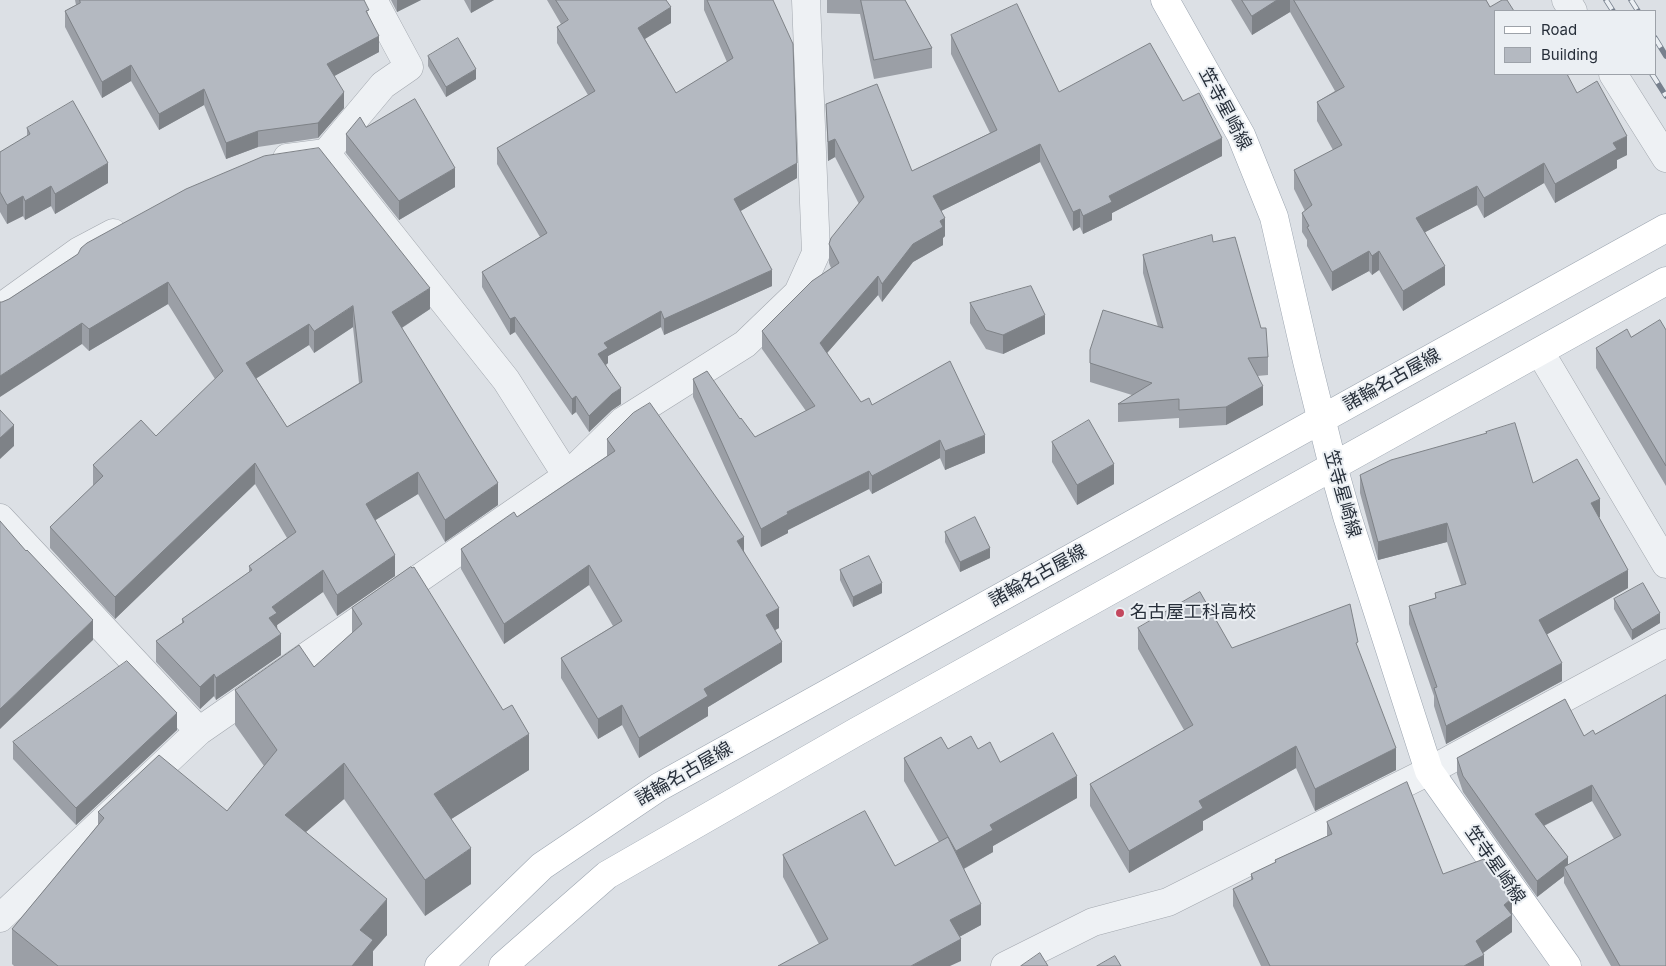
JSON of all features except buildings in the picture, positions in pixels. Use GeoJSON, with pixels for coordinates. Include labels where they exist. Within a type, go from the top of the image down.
{"type":"FeatureCollection","features":[{"type":"Feature","properties":{"kind":"main road","name":"笠寺星崎線"},"geometry":{"type":"LineString","coordinates":[[1165,0],[1242,135],[1274,217],[1333,466],[1347,516],[1429,771],[1567,966]]}},
{"type":"Feature","properties":{"kind":"main road","name":"諸輪名古屋線"},"geometry":{"type":"LineString","coordinates":[[439,966],[542,866],[659,787],[1666,228]]}},
{"type":"Feature","properties":{"kind":"main road"},"geometry":{"type":"LineString","coordinates":[[502,966],[607,874],[856,732],[1666,281]]}},
{"type":"Feature","properties":{"kind":"street"},"geometry":{"type":"LineString","coordinates":[[260,162],[326,153],[383,85],[409,67],[373,0]]}},
{"type":"Feature","properties":{"kind":"street"},"geometry":{"type":"LineString","coordinates":[[0,918],[199,731],[567,476],[624,421],[745,344],[798,293],[816,253],[806,0]]}},
{"type":"Feature","properties":{"kind":"street"},"geometry":{"type":"LineString","coordinates":[[1613,75],[1666,158]]}},
{"type":"Feature","properties":{"kind":"street"},"geometry":{"type":"LineString","coordinates":[[326,153],[506,380],[567,476]]}},
{"type":"Feature","properties":{"kind":"street"},"geometry":{"type":"LineString","coordinates":[[0,308],[79,252],[137,219]]}},
{"type":"Feature","properties":{"kind":"street"},"geometry":{"type":"LineString","coordinates":[[1540,352],[1666,564]]}},
{"type":"Feature","properties":{"kind":"street"},"geometry":{"type":"LineString","coordinates":[[0,518],[199,731]]}},
{"type":"Feature","properties":{"kind":"street"},"geometry":{"type":"LineString","coordinates":[[1005,966],[1093,922],[1168,902],[1429,771],[1666,643]]}},
{"type":"Feature","properties":{"kind":"railway"},"geometry":{"type":"LineString","coordinates":[[1606,0],[1612,10]]}},
{"type":"Feature","properties":{"kind":"railway"},"geometry":{"type":"LineString","coordinates":[[1631,0],[1637,10]]}},
{"type":"Feature","properties":{"kind":"railway"},"geometry":{"type":"LineString","coordinates":[[1656,40],[1666,56]]}},
{"type":"Feature","properties":{"kind":"railway"},"geometry":{"type":"LineString","coordinates":[[1653,75],[1666,96]]}},
{"type":"Feature","properties":{"kind":"place","name":"名古屋工科高校"},"geometry":{"type":"Point","coordinates":[1120,613]}}]}
